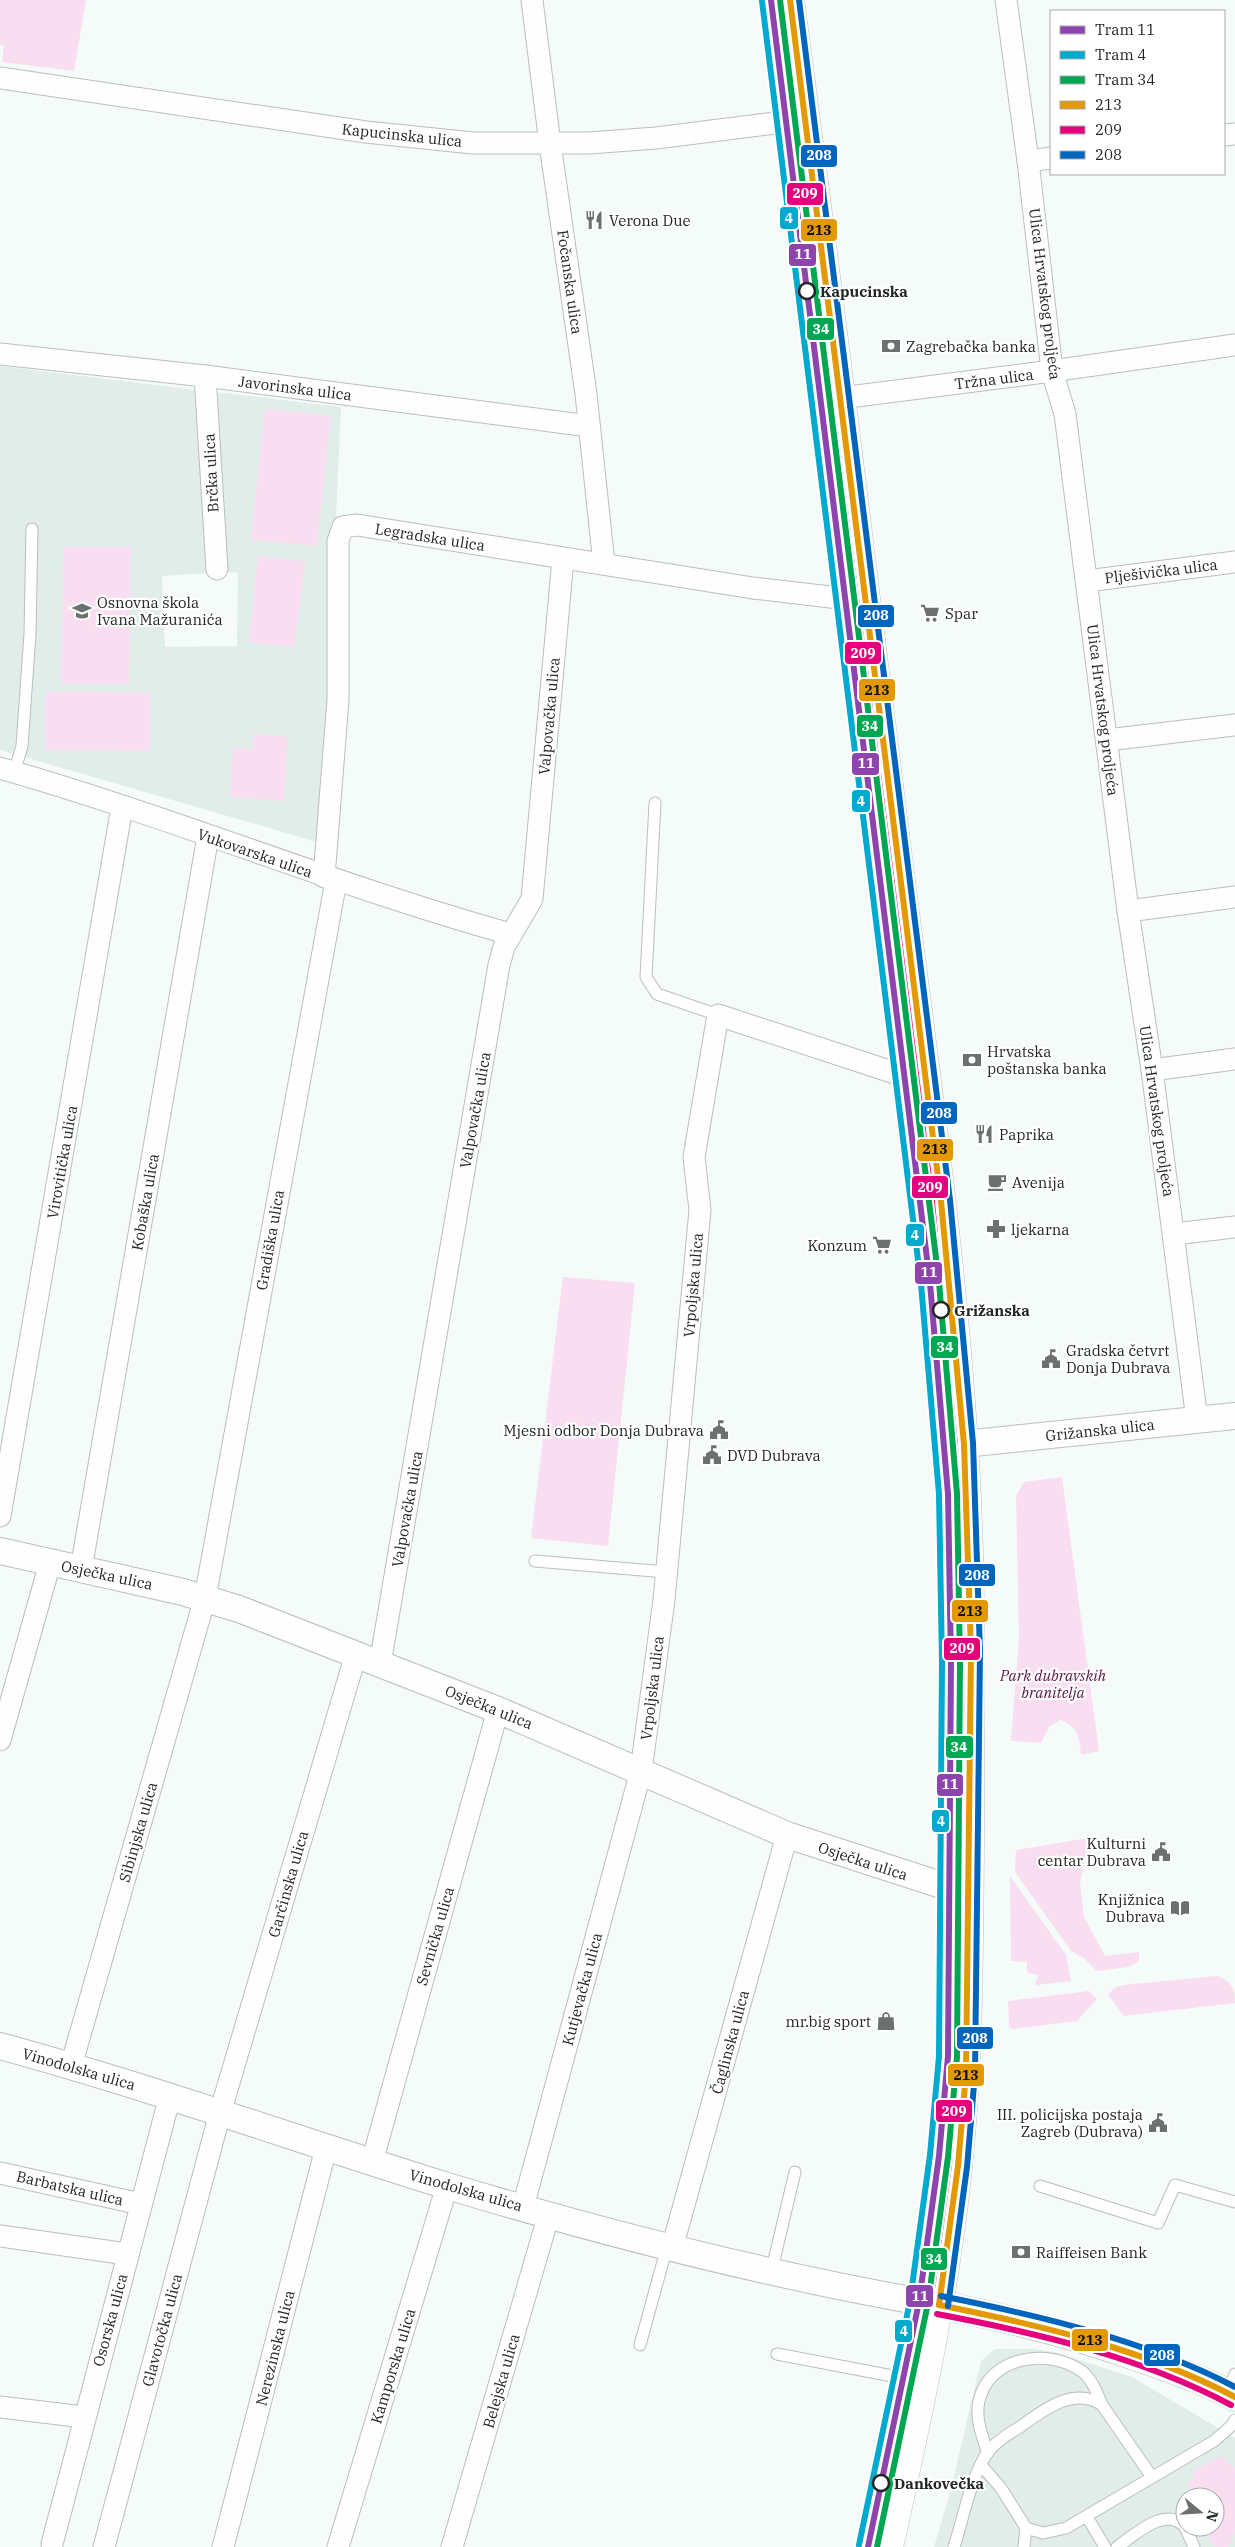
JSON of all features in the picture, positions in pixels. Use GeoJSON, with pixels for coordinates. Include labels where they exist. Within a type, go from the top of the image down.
{"type":"FeatureCollection","features":[{"type":"Feature","properties":{"kind":"main road"},"geometry":{"type":"LineString","coordinates":[[790,0],[926,1075],[949,1278],[964,1444],[970,1599],[968,1994],[963,2116],[954,2205],[939,2305],[889,2547]]}},
{"type":"Feature","properties":{"kind":"main road"},"geometry":{"type":"LineString","coordinates":[[939,2305],[999,2316],[1099,2344],[1233,2388]]}},
{"type":"Feature","properties":{"kind":"street","name":"Fočanska ulica"},"geometry":{"type":"LineString","coordinates":[[532,0],[589,426],[604,564]]}},
{"type":"Feature","properties":{"kind":"street","name":"Ulica Hrvatskog proljeća"},"geometry":{"type":"LineString","coordinates":[[1006,0],[1028,161],[1052,371],[1065,414],[1108,740],[1128,911],[1152,1070],[1197,1420]]}},
{"type":"Feature","properties":{"kind":"street","name":"Kapucinska ulica"},"geometry":{"type":"LineString","coordinates":[[0,78],[375,133],[473,143],[550,144],[656,138],[806,119]]}},
{"type":"Feature","properties":{"kind":"street"},"geometry":{"type":"LineString","coordinates":[[1028,161],[1050,158]]}},
{"type":"Feature","properties":{"kind":"street","name":"Tržna ulica"},"geometry":{"type":"LineString","coordinates":[[841,398],[1235,345]]}},
{"type":"Feature","properties":{"kind":"street","name":"Javorinska ulica"},"geometry":{"type":"LineString","coordinates":[[0,354],[205,376],[589,426]]}},
{"type":"Feature","properties":{"kind":"street","name":"Brčka ulica"},"geometry":{"type":"LineString","coordinates":[[205,376],[217,569]]}},
{"type":"Feature","properties":{"kind":"street","name":"Legradska ulica"},"geometry":{"type":"LineString","coordinates":[[330,879],[338,700],[338,541],[343,528],[357,525],[563,559],[798,594],[840,598],[866,595]]}},
{"type":"Feature","properties":{"kind":"street","name":"Valpovačka ulica"},"geometry":{"type":"LineString","coordinates":[[380,1664],[499,965],[510,934],[532,899],[563,559]]}},
{"type":"Feature","properties":{"kind":"street","name":"Plješivička ulica"},"geometry":{"type":"LineString","coordinates":[[1087,581],[1235,562]]}},
{"type":"Feature","properties":{"kind":"street"},"geometry":{"type":"LineString","coordinates":[[1108,740],[1235,725]]}},
{"type":"Feature","properties":{"kind":"street","name":"Vukovarska ulica"},"geometry":{"type":"LineString","coordinates":[[4,772],[122,807],[330,879],[510,934]]}},
{"type":"Feature","properties":{"kind":"street","name":"Virovitička ulica"},"geometry":{"type":"LineString","coordinates":[[0,1516],[122,807]]}},
{"type":"Feature","properties":{"kind":"street","name":"Kobaška ulica"},"geometry":{"type":"LineString","coordinates":[[81,1569],[208,836]]}},
{"type":"Feature","properties":{"kind":"street","name":"Gradiška ulica"},"geometry":{"type":"LineString","coordinates":[[205,1598],[330,879]]}},
{"type":"Feature","properties":{"kind":"street"},"geometry":{"type":"LineString","coordinates":[[1128,911],[1235,897]]}},
{"type":"Feature","properties":{"kind":"street"},"geometry":{"type":"LineString","coordinates":[[718,1015],[898,1074],[926,1075]]}},
{"type":"Feature","properties":{"kind":"street","name":"Vrpoljska ulica"},"geometry":{"type":"LineString","coordinates":[[641,1771],[666,1572],[700,1210],[694,1157],[718,1015]]}},
{"type":"Feature","properties":{"kind":"street"},"geometry":{"type":"LineString","coordinates":[[1152,1070],[1235,1059]]}},
{"type":"Feature","properties":{"kind":"street"},"geometry":{"type":"LineString","coordinates":[[1174,1234],[1235,1227]]}},
{"type":"Feature","properties":{"kind":"street","name":"Grižanska ulica"},"geometry":{"type":"LineString","coordinates":[[964,1444],[1235,1416]]}},
{"type":"Feature","properties":{"kind":"street","name":"Osječka ulica"},"geometry":{"type":"LineString","coordinates":[[0,1551],[205,1598],[239,1609],[498,1710],[787,1835],[938,1884],[969,1887]]}},
{"type":"Feature","properties":{"kind":"street"},"geometry":{"type":"LineString","coordinates":[[0,1740],[50,1563]]}},
{"type":"Feature","properties":{"kind":"street","name":"Sibinjska ulica"},"geometry":{"type":"LineString","coordinates":[[71,2066],[205,1598]]}},
{"type":"Feature","properties":{"kind":"street","name":"Garčinska ulica"},"geometry":{"type":"LineString","coordinates":[[220,2113],[356,1654]]}},
{"type":"Feature","properties":{"kind":"street","name":"Sevnička ulica"},"geometry":{"type":"LineString","coordinates":[[372,2162],[498,1710]]}},
{"type":"Feature","properties":{"kind":"street","name":"Kutjevačka ulica"},"geometry":{"type":"LineString","coordinates":[[523,2207],[641,1771]]}},
{"type":"Feature","properties":{"kind":"street","name":"Čaglinska ulica"},"geometry":{"type":"LineString","coordinates":[[670,2248],[787,1835]]}},
{"type":"Feature","properties":{"kind":"street","name":"Vinodolska ulica"},"geometry":{"type":"LineString","coordinates":[[0,2046],[170,2096],[447,2186],[670,2248],[771,2273],[939,2305]]}},
{"type":"Feature","properties":{"kind":"street","name":"Osorska ulica"},"geometry":{"type":"LineString","coordinates":[[52,2544],[170,2096]]}},
{"type":"Feature","properties":{"kind":"street","name":"Glavotočka ulica"},"geometry":{"type":"LineString","coordinates":[[104,2547],[220,2113]]}},
{"type":"Feature","properties":{"kind":"street","name":"Nerezinska ulica"},"geometry":{"type":"LineString","coordinates":[[223,2547],[326,2148]]}},
{"type":"Feature","properties":{"kind":"street","name":"Barbatska ulica"},"geometry":{"type":"LineString","coordinates":[[0,2172],[141,2204]]}},
{"type":"Feature","properties":{"kind":"street","name":"Kamporska ulica"},"geometry":{"type":"LineString","coordinates":[[338,2547],[447,2186]]}},
{"type":"Feature","properties":{"kind":"street","name":"Belejska ulica"},"geometry":{"type":"LineString","coordinates":[[452,2547],[549,2214]]}},
{"type":"Feature","properties":{"kind":"street"},"geometry":{"type":"LineString","coordinates":[[0,2236],[127,2254]]}},
{"type":"Feature","properties":{"kind":"street"},"geometry":{"type":"LineString","coordinates":[[0,2407],[84,2417]]}},
{"type":"Feature","properties":{"kind":"lane"},"geometry":{"type":"LineString","coordinates":[[4,772],[22,746],[30,634],[32,530]]}},
{"type":"Feature","properties":{"kind":"lane"},"geometry":{"type":"LineString","coordinates":[[655,803],[646,977],[657,994],[718,1015]]}},
{"type":"Feature","properties":{"kind":"lane"},"geometry":{"type":"LineString","coordinates":[[536,1560],[666,1572]]}},
{"type":"Feature","properties":{"kind":"lane"},"geometry":{"type":"LineString","coordinates":[[771,2273],[795,2172]]}},
{"type":"Feature","properties":{"kind":"lane"},"geometry":{"type":"LineString","coordinates":[[1040,2186],[1158,2223],[1175,2184],[1235,2202]]}},
{"type":"Feature","properties":{"kind":"lane"},"geometry":{"type":"LineString","coordinates":[[640,2345],[670,2248]]}},
{"type":"Feature","properties":{"kind":"lane"},"geometry":{"type":"LineString","coordinates":[[777,2354],[924,2382]]}},
{"type":"Feature","properties":{"kind":"lane"},"geometry":{"type":"LineString","coordinates":[[988,2453],[980,2428],[979,2402],[984,2386],[996,2372],[1012,2362],[1030,2358],[1050,2359],[1082,2372],[1092,2382],[1102,2405],[1152,2477]]}},
{"type":"Feature","properties":{"kind":"lane"},"geometry":{"type":"LineString","coordinates":[[954,2547],[981,2465],[997,2442],[1049,2406],[1064,2400],[1083,2398],[1094,2400],[1102,2405]]}},
{"type":"Feature","properties":{"kind":"lane"},"geometry":{"type":"LineString","coordinates":[[981,2465],[1000,2488],[1026,2528],[1034,2532],[1054,2532],[1087,2517],[1214,2441],[1235,2420]]}},
{"type":"Feature","properties":{"kind":"lane"},"geometry":{"type":"LineString","coordinates":[[1087,2517],[1105,2547]]}},
{"type":"Feature","properties":{"kind":"lane"},"geometry":{"type":"LineString","coordinates":[[1118,2547],[1159,2520],[1169,2518],[1175,2521]]}},
{"type":"Feature","properties":{"kind":"lane"},"geometry":{"type":"LineString","coordinates":[[1024,2547],[1026,2528]]}},
{"type":"Feature","properties":{"kind":"shaded area","name":"Osnovna škola Ivana Mažuranića"},"geometry":{"type":"Polygon","coordinates":[[[0,366],[197,390],[210,573],[162,576],[165,647],[237,646],[238,573],[223,571],[216,392],[341,407],[321,843],[0,750],[0,366]]]}},
{"type":"Feature","properties":{"kind":"shaded area"},"geometry":{"type":"Polygon","coordinates":[[[995,2349],[1033,2349],[1054,2352],[1132,2377],[1235,2438],[1235,2547],[934,2547],[950,2493],[981,2361],[995,2349]]]}},
{"type":"Feature","properties":{"kind":"green space"},"geometry":{"type":"Polygon","coordinates":[[[0,0],[86,0],[74,71],[2,62],[4,46],[0,45],[0,0]]]}},
{"type":"Feature","properties":{"kind":"green space"},"geometry":{"type":"Polygon","coordinates":[[[265,409],[331,416],[317,546],[251,540],[265,409]]]}},
{"type":"Feature","properties":{"kind":"green space"},"geometry":{"type":"Polygon","coordinates":[[[64,547],[131,547],[129,684],[61,684],[64,547]]]}},
{"type":"Feature","properties":{"kind":"green space"},"geometry":{"type":"Polygon","coordinates":[[[258,556],[305,561],[295,647],[249,642],[258,556]]]}},
{"type":"Feature","properties":{"kind":"green space"},"geometry":{"type":"Polygon","coordinates":[[[46,691],[150,693],[150,751],[45,750],[46,691]]]}},
{"type":"Feature","properties":{"kind":"green space"},"geometry":{"type":"Polygon","coordinates":[[[254,734],[288,737],[284,801],[230,797],[233,748],[253,749],[254,734]]]}},
{"type":"Feature","properties":{"kind":"green space"},"geometry":{"type":"Polygon","coordinates":[[[563,1277],[635,1283],[608,1546],[531,1538],[563,1277]]]}},
{"type":"Feature","properties":{"kind":"green space","name":"Park dubravskih branitelja"},"geometry":{"type":"Polygon","coordinates":[[[1062,1477],[1099,1751],[1081,1755],[1080,1743],[1074,1729],[1066,1722],[1060,1720],[1049,1727],[1041,1743],[1011,1741],[1019,1638],[1016,1496],[1024,1482],[1062,1477]]]}},
{"type":"Feature","properties":{"kind":"green space"},"geometry":{"type":"Polygon","coordinates":[[[1089,1838],[1080,1884],[1084,1917],[1105,1956],[1139,1952],[1139,1961],[1128,1967],[1097,1971],[1084,1958],[1071,1951],[1017,1875],[1015,1869],[1016,1850],[1089,1838]]]}},
{"type":"Feature","properties":{"kind":"green space"},"geometry":{"type":"Polygon","coordinates":[[[1010,1876],[1066,1955],[1071,1981],[1037,1985],[1035,1982],[1039,1975],[1027,1973],[1027,1962],[1011,1961],[1010,1876]]]}},
{"type":"Feature","properties":{"kind":"green space"},"geometry":{"type":"Polygon","coordinates":[[[1217,1976],[1226,1980],[1231,1986],[1235,2003],[1124,2016],[1108,1995],[1114,1988],[1123,1985],[1217,1976]]]}},
{"type":"Feature","properties":{"kind":"green space"},"geometry":{"type":"Polygon","coordinates":[[[1089,1991],[1097,1999],[1077,2021],[1013,2029],[1009,2027],[1008,2001],[1089,1991]]]}},
{"type":"Feature","properties":{"kind":"green space"},"geometry":{"type":"Polygon","coordinates":[[[1220,2456],[1235,2467],[1235,2532],[1228,2547],[1215,2547],[1209,2537],[1225,2537],[1225,2487],[1191,2487],[1188,2483],[1195,2477],[1193,2471],[1220,2456]]]}},
{"type":"Feature","properties":{"kind":"tram line","name":"11"},"geometry":{"type":"LineString","coordinates":[[771,0],[930,1283],[948,1494],[951,1662],[948,2056],[939,2156],[919,2302],[868,2547]]}},
{"type":"Feature","properties":{"kind":"tram line","name":"34"},"geometry":{"type":"LineString","coordinates":[[780,0],[939,1282],[957,1494],[960,1662],[957,2057],[948,2157],[928,2303],[877,2547]]}},
{"type":"Feature","properties":{"kind":"tram line","name":"4"},"geometry":{"type":"LineString","coordinates":[[762,1],[921,1284],[939,1494],[942,1662],[939,2056],[930,2155],[910,2301],[859,2545]]}},
{"type":"Feature","properties":{"kind":"transit line","name":"213"},"geometry":{"type":"LineString","coordinates":[[790,0],[941,1201],[964,1444],[971,1652],[966,2073],[958,2166],[939,2305]]}},
{"type":"Feature","properties":{"kind":"transit line","name":"208"},"geometry":{"type":"LineString","coordinates":[[799,0],[950,1200],[973,1443],[980,1652],[975,2073],[967,2167],[948,2306]]}},
{"type":"Feature","properties":{"kind":"transit line","name":"209"},"geometry":{"type":"LineString","coordinates":[[781,1],[932,1202],[955,1445],[962,1652],[957,2073],[949,2165],[930,2304]]}},
{"type":"Feature","properties":{"kind":"transit line","name":"208"},"geometry":{"type":"LineString","coordinates":[[941,2296],[1091,2331],[1166,2356],[1235,2387]]}},
{"type":"Feature","properties":{"kind":"transit line","name":"213"},"geometry":{"type":"LineString","coordinates":[[939,2305],[1015,2321],[1090,2340],[1164,2365],[1235,2397]]}},
{"type":"Feature","properties":{"kind":"transit line","name":"209"},"geometry":{"type":"LineString","coordinates":[[937,2314],[1050,2338],[1125,2360],[1197,2388],[1231,2405]]}},
{"type":"Feature","properties":{"kind":"place","name":"Verona Due"},"geometry":{"type":"Point","coordinates":[594,220]}},
{"type":"Feature","properties":{"kind":"place","name":"Kapucinska"},"geometry":{"type":"Point","coordinates":[807,291]}},
{"type":"Feature","properties":{"kind":"place","name":"Zagrebačka banka"},"geometry":{"type":"Point","coordinates":[891,346]}},
{"type":"Feature","properties":{"kind":"place","name":"Osnovna škola Ivana Mažuranića"},"geometry":{"type":"Point","coordinates":[82,611]}},
{"type":"Feature","properties":{"kind":"place","name":"Spar"},"geometry":{"type":"Point","coordinates":[930,613]}},
{"type":"Feature","properties":{"kind":"place","name":"Hrvatska poštanska banka"},"geometry":{"type":"Point","coordinates":[972,1060]}},
{"type":"Feature","properties":{"kind":"place","name":"Paprika"},"geometry":{"type":"Point","coordinates":[984,1134]}},
{"type":"Feature","properties":{"kind":"place","name":"Avenija"},"geometry":{"type":"Point","coordinates":[997,1182]}},
{"type":"Feature","properties":{"kind":"place","name":"ljekarna"},"geometry":{"type":"Point","coordinates":[996,1229]}},
{"type":"Feature","properties":{"kind":"place","name":"Konzum"},"geometry":{"type":"Point","coordinates":[882,1245]}},
{"type":"Feature","properties":{"kind":"place","name":"Grižanska"},"geometry":{"type":"Point","coordinates":[941,1310]}},
{"type":"Feature","properties":{"kind":"place","name":"Gradska četvrt Donja Dubrava"},"geometry":{"type":"Point","coordinates":[1051,1359]}},
{"type":"Feature","properties":{"kind":"place","name":"Mjesni odbor Donja Dubrava"},"geometry":{"type":"Point","coordinates":[719,1430]}},
{"type":"Feature","properties":{"kind":"place","name":"DVD Dubrava"},"geometry":{"type":"Point","coordinates":[712,1455]}},
{"type":"Feature","properties":{"kind":"place","name":"Kulturni centar Dubrava"},"geometry":{"type":"Point","coordinates":[1161,1852]}},
{"type":"Feature","properties":{"kind":"place","name":"Knjižnica Dubrava"},"geometry":{"type":"Point","coordinates":[1180,1908]}},
{"type":"Feature","properties":{"kind":"place","name":"mr.big sport"},"geometry":{"type":"Point","coordinates":[886,2021]}},
{"type":"Feature","properties":{"kind":"place","name":"III. policijska postaja Zagreb (Dubrava)"},"geometry":{"type":"Point","coordinates":[1158,2123]}},
{"type":"Feature","properties":{"kind":"place","name":"Raiffeisen Bank"},"geometry":{"type":"Point","coordinates":[1021,2252]}},
{"type":"Feature","properties":{"kind":"place","name":"Dankovečka"},"geometry":{"type":"Point","coordinates":[881,2483]}}]}
